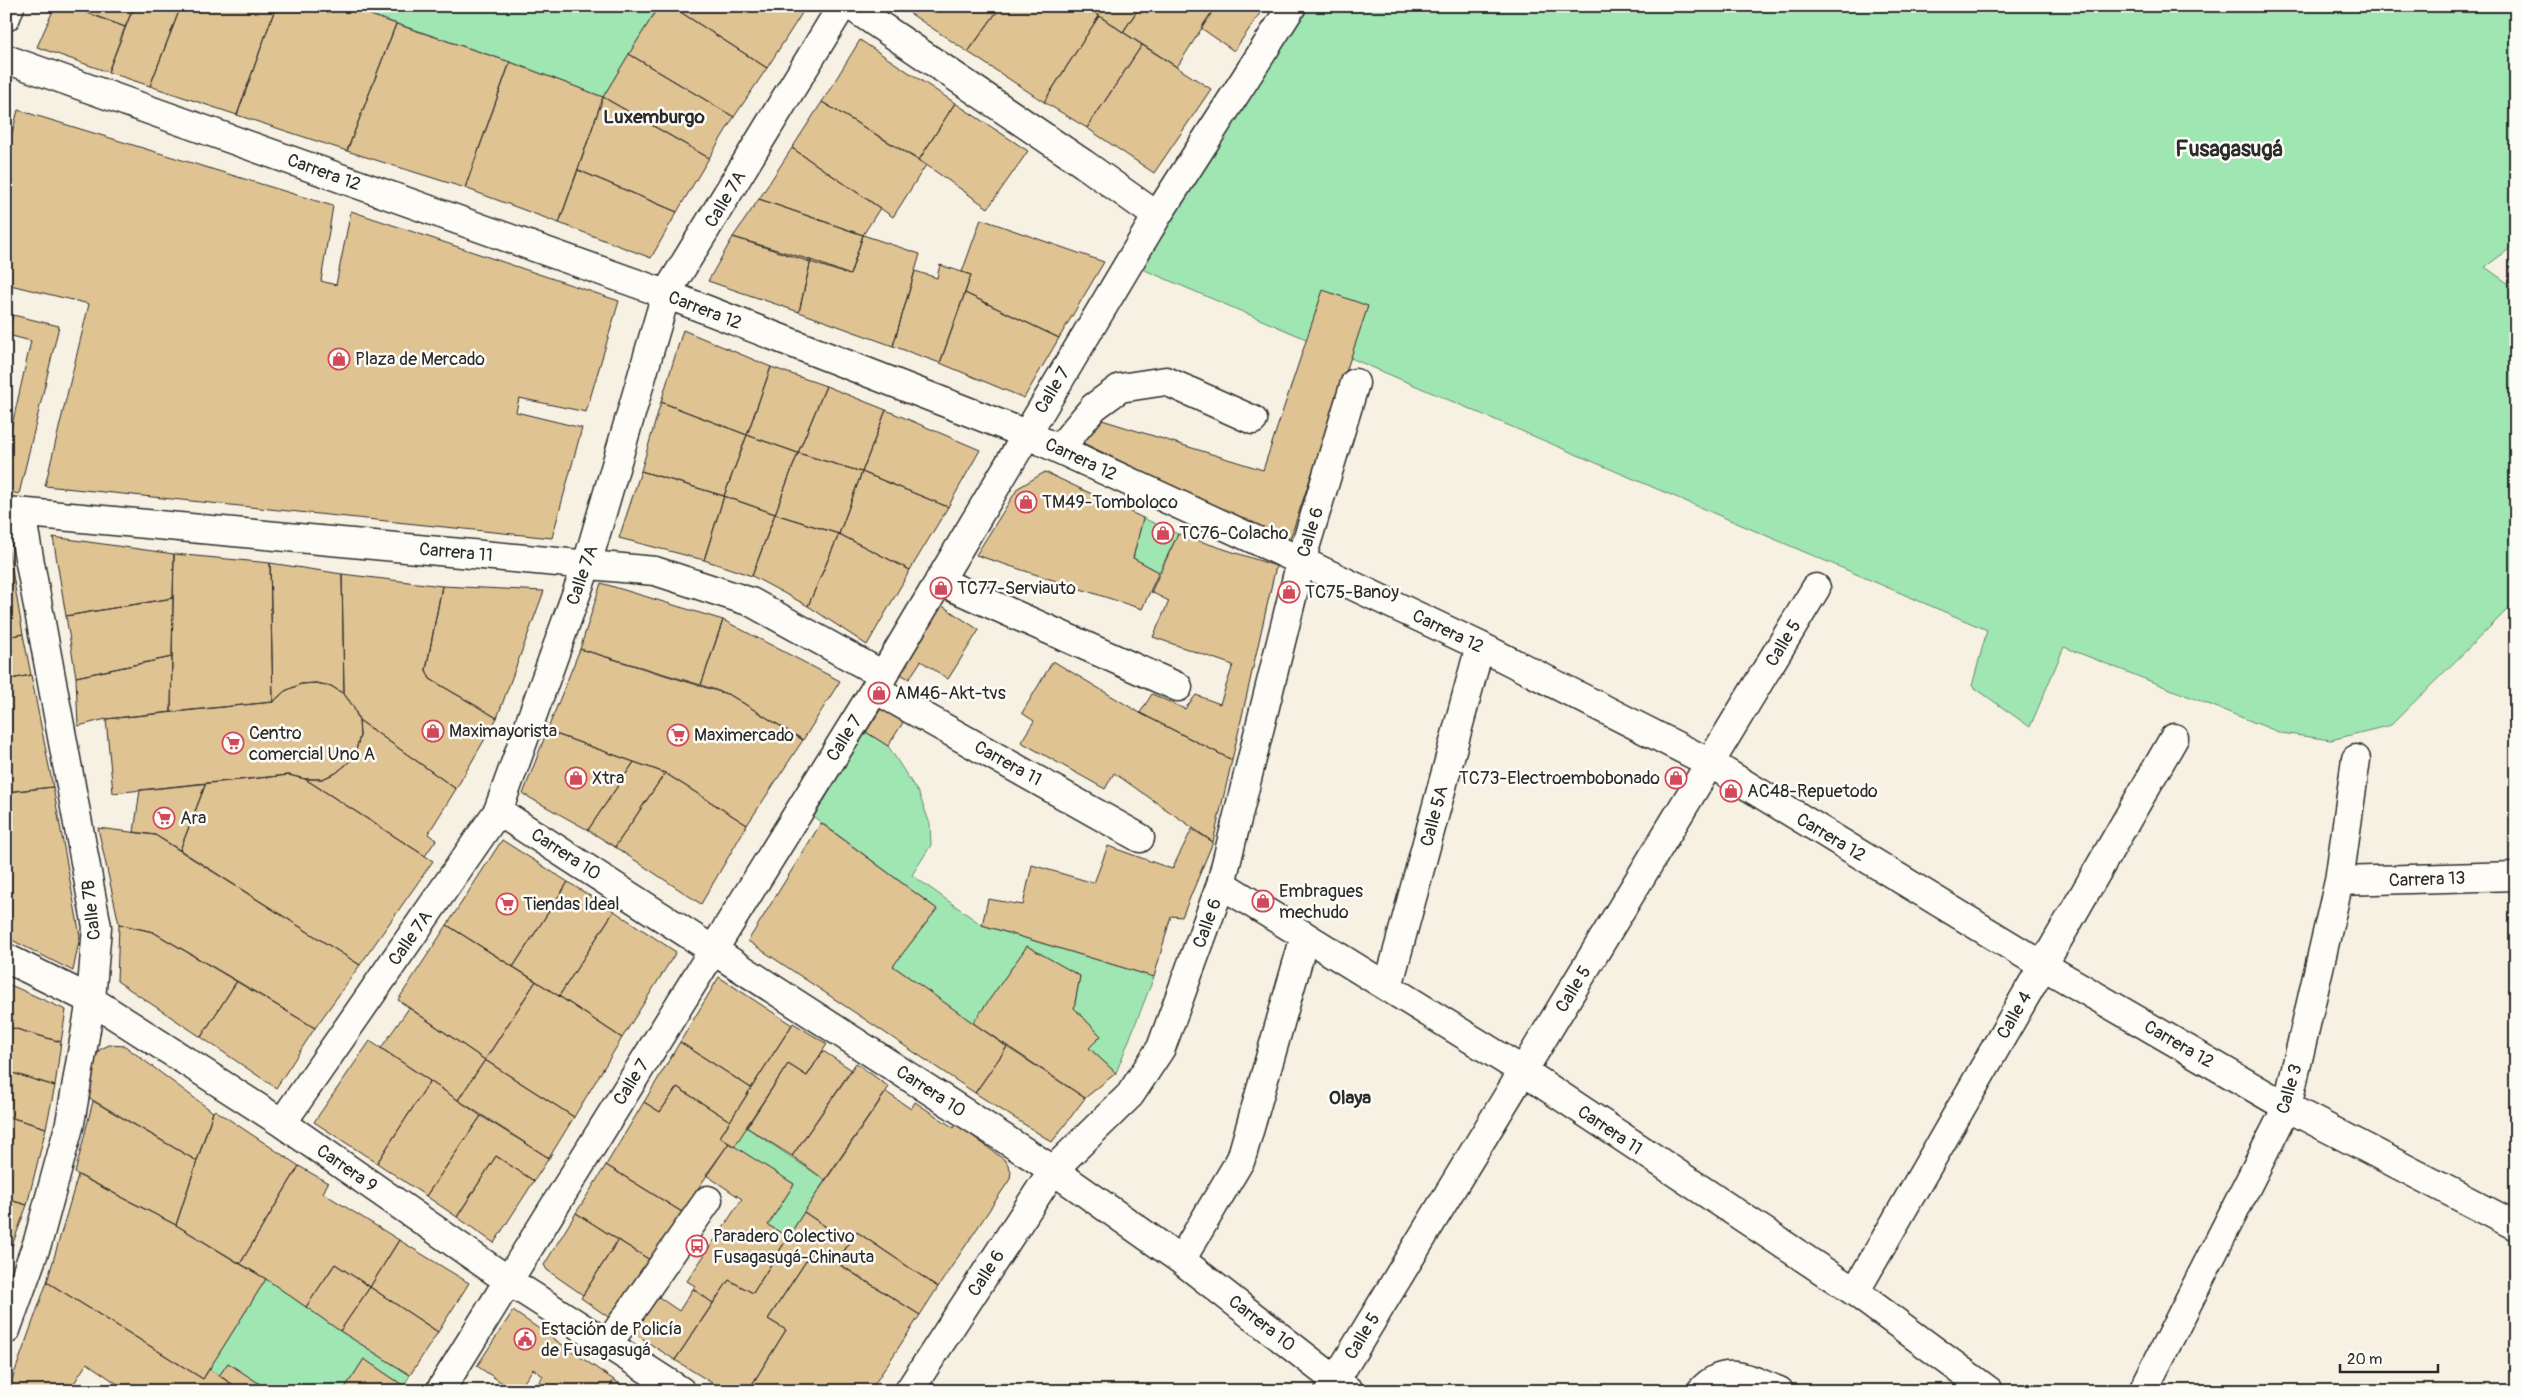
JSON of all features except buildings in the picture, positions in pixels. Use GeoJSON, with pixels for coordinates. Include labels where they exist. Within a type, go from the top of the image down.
{"type":"FeatureCollection","features":[{"type":"Feature","properties":{"kind":"street"},"geometry":{"type":"LineString","coordinates":[[6,17],[10,6]]}},
{"type":"Feature","properties":{"kind":"street","name":"Calle 7A"},"geometry":{"type":"LineString","coordinates":[[282,1123],[498,811],[587,564],[666,294],[842,6]]}},
{"type":"Feature","properties":{"kind":"street"},"geometry":{"type":"LineString","coordinates":[[851,6],[1084,164],[1157,216]]}},
{"type":"Feature","properties":{"kind":"street","name":"Calle 7"},"geometry":{"type":"LineString","coordinates":[[440,1391],[879,682],[1157,216],[1292,6]]}},
{"type":"Feature","properties":{"kind":"street","name":"Carrera 12"},"geometry":{"type":"LineString","coordinates":[[6,59],[666,294],[1026,434],[1301,561],[1480,646],[1710,763],[2042,965],[2287,1107],[2516,1226]]}},
{"type":"Feature","properties":{"kind":"street"},"geometry":{"type":"LineString","coordinates":[[1059,449],[1094,406],[1120,388],[1166,381],[1253,420]]}},
{"type":"Feature","properties":{"kind":"street","name":"Calle 6"},"geometry":{"type":"LineString","coordinates":[[909,1391],[1053,1170],[1130,1095],[1161,1048],[1220,884],[1301,561],[1355,383]]}},
{"type":"Feature","properties":{"kind":"street","name":"Carrera 11"},"geometry":{"type":"LineString","coordinates":[[13,512],[655,571],[751,602],[879,682],[1140,838]]}},
{"type":"Feature","properties":{"kind":"street","name":"Calle 7B"},"geometry":{"type":"LineString","coordinates":[[6,1330],[38,1241],[70,1122],[91,1000],[97,927],[13,512]]}},
{"type":"Feature","properties":{"kind":"street"},"geometry":{"type":"LineString","coordinates":[[939,580],[1178,687]]}},
{"type":"Feature","properties":{"kind":"street","name":"Calle 5"},"geometry":{"type":"LineString","coordinates":[[1338,1387],[1523,1072],[1816,588]]}},
{"type":"Feature","properties":{"kind":"street","name":"Calle 5A"},"geometry":{"type":"LineString","coordinates":[[1388,987],[1480,646]]}},
{"type":"Feature","properties":{"kind":"street","name":"Calle 4"},"geometry":{"type":"LineString","coordinates":[[1855,1292],[2174,738]]}},
{"type":"Feature","properties":{"kind":"street","name":"Calle 3"},"geometry":{"type":"LineString","coordinates":[[2143,1391],[2287,1107],[2338,881],[2356,759]]}},
{"type":"Feature","properties":{"kind":"street","name":"Carrera 10"},"geometry":{"type":"LineString","coordinates":[[498,811],[1053,1170],[1181,1260],[1338,1387]]}},
{"type":"Feature","properties":{"kind":"street","name":"Carrera 13"},"geometry":{"type":"LineString","coordinates":[[2338,881],[2516,876]]}},
{"type":"Feature","properties":{"kind":"street","name":"Carrera 11"},"geometry":{"type":"LineString","coordinates":[[1220,884],[1523,1072],[1855,1292],[1977,1388]]}},
{"type":"Feature","properties":{"kind":"street"},"geometry":{"type":"LineString","coordinates":[[1181,1260],[1241,1159],[1305,936]]}},
{"type":"Feature","properties":{"kind":"street","name":"Carrera 9"},"geometry":{"type":"LineString","coordinates":[[6,958],[91,1000],[282,1123],[509,1281],[681,1391]]}},
{"type":"Feature","properties":{"kind":"street"},"geometry":{"type":"LineString","coordinates":[[608,1344],[708,1200]]}},
{"type":"Feature","properties":{"kind":"street"},"geometry":{"type":"LineString","coordinates":[[1702,1391],[1709,1382],[1723,1375],[1736,1375],[1779,1391]]}},
{"type":"Feature","properties":{"kind":"green space"},"geometry":{"type":"Polygon","coordinates":[[[345,6],[659,6],[603,97],[510,62],[345,6]]]}},
{"type":"Feature","properties":{"kind":"green space"},"geometry":{"type":"Polygon","coordinates":[[[1307,6],[2516,6],[2516,244],[2485,267],[2516,289],[2516,601],[2391,725],[2331,740],[2281,733],[2064,647],[2030,727],[1972,686],[1987,630],[1140,268],[1307,6]]]}},
{"type":"Feature","properties":{"kind":"green space"},"geometry":{"type":"Polygon","coordinates":[[[1143,518],[1178,534],[1159,572],[1133,558],[1143,518]]]}},
{"type":"Feature","properties":{"kind":"green space"},"geometry":{"type":"Polygon","coordinates":[[[866,732],[888,746],[919,794],[930,824],[931,845],[912,875],[982,925],[1154,977],[1116,1073],[1089,1048],[1101,1036],[1074,1008],[1080,976],[1027,947],[973,1023],[893,966],[937,909],[814,817],[866,732]]]}},
{"type":"Feature","properties":{"kind":"green space"},"geometry":{"type":"Polygon","coordinates":[[[746,1127],[825,1180],[788,1237],[768,1225],[794,1184],[734,1147],[746,1127]]]}},
{"type":"Feature","properties":{"kind":"green space"},"geometry":{"type":"Polygon","coordinates":[[[266,1279],[340,1331],[410,1375],[404,1386],[364,1359],[343,1391],[259,1391],[262,1386],[228,1363],[219,1376],[209,1369],[266,1279]]]}},
{"type":"Feature","properties":{"kind":"place","name":"Plaza de Mercado"},"geometry":{"type":"Point","coordinates":[339,359]}},
{"type":"Feature","properties":{"kind":"place","name":"TM49-Tomboloco"},"geometry":{"type":"Point","coordinates":[1026,502]}},
{"type":"Feature","properties":{"kind":"place","name":"TC76-Colacho"},"geometry":{"type":"Point","coordinates":[1163,533]}},
{"type":"Feature","properties":{"kind":"place","name":"TC77-Serviauto"},"geometry":{"type":"Point","coordinates":[941,588]}},
{"type":"Feature","properties":{"kind":"place","name":"TC75-Banoy"},"geometry":{"type":"Point","coordinates":[1289,592]}},
{"type":"Feature","properties":{"kind":"place","name":"AM46-Akt-tvs"},"geometry":{"type":"Point","coordinates":[879,693]}},
{"type":"Feature","properties":{"kind":"place","name":"Maximayorista"},"geometry":{"type":"Point","coordinates":[433,731]}},
{"type":"Feature","properties":{"kind":"place","name":"Maximercado"},"geometry":{"type":"Point","coordinates":[678,735]}},
{"type":"Feature","properties":{"kind":"place","name":"Centro comercial Uno A"},"geometry":{"type":"Point","coordinates":[233,743]}},
{"type":"Feature","properties":{"kind":"place","name":"Xtra"},"geometry":{"type":"Point","coordinates":[576,778]}},
{"type":"Feature","properties":{"kind":"place","name":"TC73-Electroembobonado"},"geometry":{"type":"Point","coordinates":[1676,778]}},
{"type":"Feature","properties":{"kind":"place","name":"AC48-Repuetodo"},"geometry":{"type":"Point","coordinates":[1731,791]}},
{"type":"Feature","properties":{"kind":"place","name":"Ara"},"geometry":{"type":"Point","coordinates":[164,818]}},
{"type":"Feature","properties":{"kind":"place","name":"Embragues mechudo"},"geometry":{"type":"Point","coordinates":[1263,901]}},
{"type":"Feature","properties":{"kind":"place","name":"Tiendas Ideal"},"geometry":{"type":"Point","coordinates":[507,904]}},
{"type":"Feature","properties":{"kind":"place","name":"Paradero Colectivo Fusagasugá-Chinauta"},"geometry":{"type":"Point","coordinates":[697,1246]}},
{"type":"Feature","properties":{"kind":"place","name":"Estación de Policía de Fusagasugá"},"geometry":{"type":"Point","coordinates":[525,1339]}},
{"type":"Feature","properties":{"kind":"district","name":"Luxemburgo"},"geometry":{"type":"Point","coordinates":[654,116]}},
{"type":"Feature","properties":{"kind":"district","name":"Fusagasugá"},"geometry":{"type":"Point","coordinates":[2229,148]}},
{"type":"Feature","properties":{"kind":"district","name":"Olaya"},"geometry":{"type":"Point","coordinates":[1350,1097]}}]}
